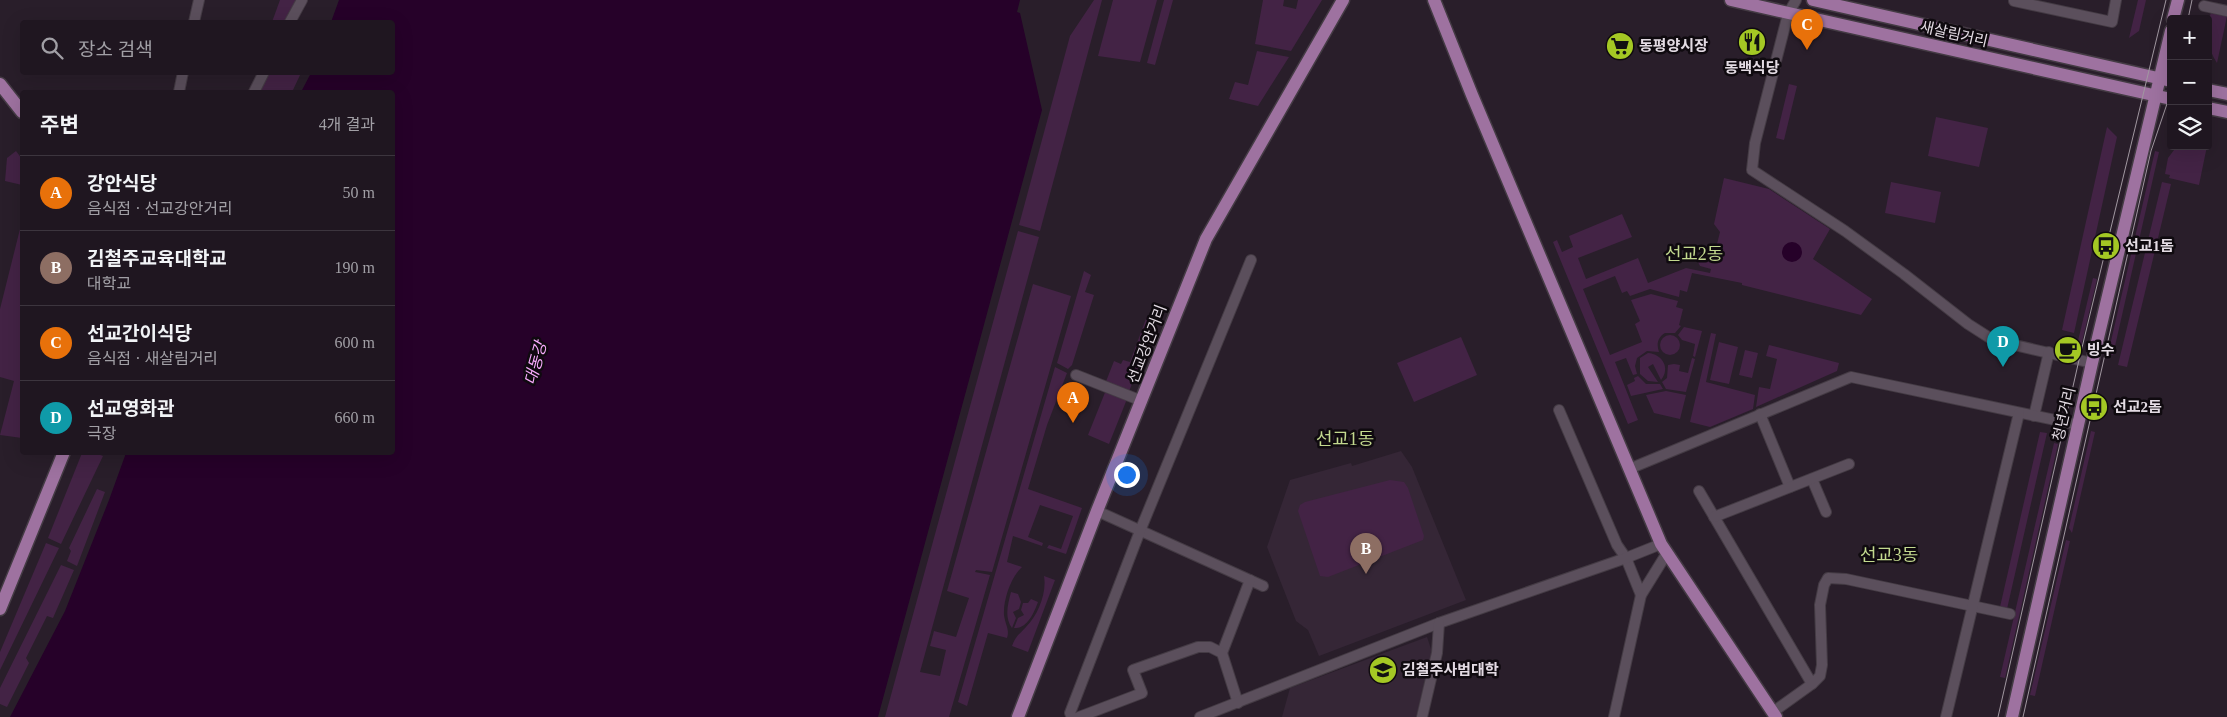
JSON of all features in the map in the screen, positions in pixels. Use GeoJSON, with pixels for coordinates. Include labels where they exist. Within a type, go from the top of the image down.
{"type":"FeatureCollection","features":[{"type":"Feature","properties":{"kind":"main road","name":"선교강안거리"},"geometry":{"type":"LineString","coordinates":[[1018,717],[1097,511],[1206,239],[1343,0]]}},
{"type":"Feature","properties":{"kind":"main road"},"geometry":{"type":"LineString","coordinates":[[1434,0],[1472,95],[1664,548],[1774,714]]}},
{"type":"Feature","properties":{"kind":"main road","name":"새살림거리"},"geometry":{"type":"LineString","coordinates":[[1731,0],[2167,98]]}},
{"type":"Feature","properties":{"kind":"main road","name":"새살림거리"},"geometry":{"type":"LineString","coordinates":[[1813,0],[2165,80]]}},
{"type":"Feature","properties":{"kind":"main road"},"geometry":{"type":"LineString","coordinates":[[2175,15],[2178,0]]}},
{"type":"Feature","properties":{"kind":"main road","name":"청년거리"},"geometry":{"type":"LineString","coordinates":[[2012,717],[2145,136],[2156,96],[2165,80],[2167,60]]}},
{"type":"Feature","properties":{"kind":"main road"},"geometry":{"type":"LineString","coordinates":[[0,84],[20,109]]}},
{"type":"Feature","properties":{"kind":"main road"},"geometry":{"type":"LineString","coordinates":[[2212,91],[2227,94]]}},
{"type":"Feature","properties":{"kind":"main road"},"geometry":{"type":"LineString","coordinates":[[0,94],[14,101]]}},
{"type":"Feature","properties":{"kind":"main road"},"geometry":{"type":"LineString","coordinates":[[2212,109],[2227,112]]}},
{"type":"Feature","properties":{"kind":"main road"},"geometry":{"type":"LineString","coordinates":[[0,609],[63,455]]}},
{"type":"Feature","properties":{"kind":"street"},"geometry":{"type":"LineString","coordinates":[[194,20],[199,0]]}},
{"type":"Feature","properties":{"kind":"street"},"geometry":{"type":"LineString","coordinates":[[291,20],[302,0]]}},
{"type":"Feature","properties":{"kind":"street"},"geometry":{"type":"LineString","coordinates":[[1796,0],[1788,14],[1755,143],[1752,170],[1845,232],[1904,274],[1968,324],[1993,340],[2092,363]]}},
{"type":"Feature","properties":{"kind":"street"},"geometry":{"type":"LineString","coordinates":[[2014,1],[2112,22],[2116,0]]}},
{"type":"Feature","properties":{"kind":"street"},"geometry":{"type":"LineString","coordinates":[[2204,6],[2227,11]]}},
{"type":"Feature","properties":{"kind":"street"},"geometry":{"type":"LineString","coordinates":[[179,90],[182,75]]}},
{"type":"Feature","properties":{"kind":"street"},"geometry":{"type":"LineString","coordinates":[[255,90],[262,75]]}},
{"type":"Feature","properties":{"kind":"street"},"geometry":{"type":"LineString","coordinates":[[1072,717],[1070,712],[1140,531],[1251,260]]}},
{"type":"Feature","properties":{"kind":"street"},"geometry":{"type":"LineString","coordinates":[[2034,416],[2049,352]]}},
{"type":"Feature","properties":{"kind":"street"},"geometry":{"type":"LineString","coordinates":[[1076,375],[1142,401]]}},
{"type":"Feature","properties":{"kind":"street"},"geometry":{"type":"LineString","coordinates":[[1629,469],[1851,377],[2079,425]]}},
{"type":"Feature","properties":{"kind":"street"},"geometry":{"type":"LineString","coordinates":[[1559,410],[1617,545],[1626,558],[1641,596]]}},
{"type":"Feature","properties":{"kind":"street"},"geometry":{"type":"LineString","coordinates":[[1946,717],[2019,413]]}},
{"type":"Feature","properties":{"kind":"street"},"geometry":{"type":"LineString","coordinates":[[1760,414],[1790,487]]}},
{"type":"Feature","properties":{"kind":"street"},"geometry":{"type":"LineString","coordinates":[[1714,517],[1849,464]]}},
{"type":"Feature","properties":{"kind":"street"},"geometry":{"type":"LineString","coordinates":[[1812,478],[1826,512]]}},
{"type":"Feature","properties":{"kind":"street"},"geometry":{"type":"LineString","coordinates":[[1699,491],[1812,684]]}},
{"type":"Feature","properties":{"kind":"street"},"geometry":{"type":"LineString","coordinates":[[1097,511],[1263,586]]}},
{"type":"Feature","properties":{"kind":"street"},"geometry":{"type":"LineString","coordinates":[[1200,717],[1440,623],[1626,558],[1664,548]]}},
{"type":"Feature","properties":{"kind":"street"},"geometry":{"type":"LineString","coordinates":[[1614,717],[1641,596],[1664,548]]}},
{"type":"Feature","properties":{"kind":"street"},"geometry":{"type":"LineString","coordinates":[[1774,714],[1820,676],[1822,666],[1820,605],[1824,585],[1828,578],[1846,579],[2010,614]]}},
{"type":"Feature","properties":{"kind":"street"},"geometry":{"type":"LineString","coordinates":[[1238,703],[1222,653],[1250,580]]}},
{"type":"Feature","properties":{"kind":"street"},"geometry":{"type":"LineString","coordinates":[[1422,717],[1437,653],[1440,623]]}},
{"type":"Feature","properties":{"kind":"street"},"geometry":{"type":"LineString","coordinates":[[1079,717],[1142,693],[1134,670],[1198,647],[1210,647],[1222,653]]}},
{"type":"Feature","properties":{"kind":"shaded area"},"geometry":{"type":"Polygon","coordinates":[[[280,0],[297,0],[286,20],[273,20],[280,0]]]}},
{"type":"Feature","properties":{"kind":"shaded area"},"geometry":{"type":"Polygon","coordinates":[[[1094,0],[1102,0],[1040,231],[1019,225],[1070,36],[1094,0]]]}},
{"type":"Feature","properties":{"kind":"shaded area"},"geometry":{"type":"Polygon","coordinates":[[[1113,0],[1157,0],[1140,62],[1098,56],[1113,0]]]}},
{"type":"Feature","properties":{"kind":"shaded area"},"geometry":{"type":"Polygon","coordinates":[[[1164,0],[1173,0],[1155,65],[1147,63],[1164,0]]]}},
{"type":"Feature","properties":{"kind":"shaded area"},"geometry":{"type":"Polygon","coordinates":[[[1263,0],[1284,0],[1283,6],[1296,9],[1298,0],[1322,0],[1291,51],[1255,44],[1263,0]]]}},
{"type":"Feature","properties":{"kind":"shaded area"},"geometry":{"type":"Polygon","coordinates":[[[2138,0],[2146,0],[2139,31],[2129,38],[2138,0]]]}},
{"type":"Feature","properties":{"kind":"shaded area"},"geometry":{"type":"Polygon","coordinates":[[[2211,12],[2227,16],[2217,63],[2212,54],[2212,15],[2210,15],[2211,12]]]}},
{"type":"Feature","properties":{"kind":"shaded area"},"geometry":{"type":"Polygon","coordinates":[[[1257,51],[1289,57],[1258,106],[1229,99],[1235,82],[1248,85],[1257,51]]]}},
{"type":"Feature","properties":{"kind":"shaded area"},"geometry":{"type":"Polygon","coordinates":[[[269,75],[300,75],[293,90],[260,90],[269,75]]]}},
{"type":"Feature","properties":{"kind":"shaded area"},"geometry":{"type":"Polygon","coordinates":[[[1789,84],[1797,86],[1784,140],[1776,138],[1789,84]]]}},
{"type":"Feature","properties":{"kind":"shaded area"},"geometry":{"type":"Polygon","coordinates":[[[1936,117],[1988,128],[1979,167],[1928,156],[1936,117]]]}},
{"type":"Feature","properties":{"kind":"shaded area"},"geometry":{"type":"Polygon","coordinates":[[[2107,127],[2117,137],[2074,333],[2062,330],[2107,127]]]}},
{"type":"Feature","properties":{"kind":"shaded area"},"geometry":{"type":"Polygon","coordinates":[[[2174,150],[2206,150],[2199,185],[2169,178],[2170,175],[2165,174],[2168,158],[2174,150]]]}},
{"type":"Feature","properties":{"kind":"shaded area"},"geometry":{"type":"Polygon","coordinates":[[[16,151],[20,156],[20,185],[5,181],[7,158],[16,151]]]}},
{"type":"Feature","properties":{"kind":"shaded area"},"geometry":{"type":"Polygon","coordinates":[[[2155,151],[2159,152],[2113,355],[2108,354],[2155,151]]]}},
{"type":"Feature","properties":{"kind":"shaded area"},"geometry":{"type":"Polygon","coordinates":[[[1724,178],[1769,189],[1830,229],[1813,259],[1872,299],[1861,315],[1742,285],[1742,283],[1692,273],[1687,292],[1680,290],[1679,297],[1650,289],[1630,296],[1627,291],[1622,293],[1615,276],[1583,289],[1610,355],[1642,342],[1635,324],[1640,321],[1631,300],[1651,294],[1678,301],[1676,307],[1683,309],[1679,325],[1681,326],[1675,333],[1665,333],[1659,339],[1659,352],[1647,351],[1637,358],[1635,366],[1637,374],[1633,375],[1626,358],[1615,362],[1638,420],[1628,424],[1553,242],[1557,240],[1562,252],[1573,247],[1569,236],[1622,214],[1632,237],[1578,258],[1586,279],[1638,258],[1648,283],[1686,268],[1710,273],[1711,269],[1700,266],[1697,260],[1715,252],[1720,232],[1714,224],[1724,178]]]}},
{"type":"Feature","properties":{"kind":"shaded area"},"geometry":{"type":"Polygon","coordinates":[[[1891,182],[1941,192],[1935,223],[1885,213],[1891,182]]]}},
{"type":"Feature","properties":{"kind":"shaded area"},"geometry":{"type":"Polygon","coordinates":[[[2162,182],[2171,184],[2127,367],[2118,365],[2162,182]]]}},
{"type":"Feature","properties":{"kind":"shaded area"},"geometry":{"type":"Polygon","coordinates":[[[20,229],[20,438],[0,435],[14,381],[0,377],[0,309],[20,229]]]}},
{"type":"Feature","properties":{"kind":"shaded area"},"geometry":{"type":"Polygon","coordinates":[[[1018,231],[1039,237],[920,672],[940,676],[946,650],[930,646],[934,631],[956,637],[969,598],[947,591],[1033,284],[1071,296],[992,572],[976,570],[975,572],[990,575],[949,717],[885,717],[1018,231]]]}},
{"type":"Feature","properties":{"kind":"shaded area"},"geometry":{"type":"Polygon","coordinates":[[[1084,271],[1091,275],[1085,292],[1094,295],[1072,365],[1068,369],[1057,363],[1084,271]]]}},
{"type":"Feature","properties":{"kind":"shaded area"},"geometry":{"type":"Polygon","coordinates":[[[2093,278],[2097,279],[2081,346],[2077,345],[2093,278]]]}},
{"type":"Feature","properties":{"kind":"shaded area"},"geometry":{"type":"Polygon","coordinates":[[[1147,316],[1157,320],[1128,394],[1105,384],[1114,361],[1121,364],[1123,360],[1130,362],[1147,316]]]}},
{"type":"Feature","properties":{"kind":"shaded area"},"geometry":{"type":"Polygon","coordinates":[[[1684,327],[1702,331],[1695,357],[1693,356],[1695,344],[1682,340],[1678,335],[1684,327]]]}},
{"type":"Feature","properties":{"kind":"shaded area"},"geometry":{"type":"Polygon","coordinates":[[[1711,333],[1716,334],[1706,382],[1755,395],[1753,409],[1710,427],[1690,422],[1711,333]]]}},
{"type":"Feature","properties":{"kind":"shaded area"},"geometry":{"type":"Polygon","coordinates":[[[1670,335],[1677,338],[1680,345],[1677,352],[1670,355],[1663,352],[1660,345],[1663,338],[1670,335]]]}},
{"type":"Feature","properties":{"kind":"shaded area"},"geometry":{"type":"Polygon","coordinates":[[[1461,337],[1477,375],[1414,402],[1397,363],[1461,337]]]}},
{"type":"Feature","properties":{"kind":"shaded area"},"geometry":{"type":"Polygon","coordinates":[[[1719,342],[1738,347],[1729,384],[1710,380],[1719,342]]]}},
{"type":"Feature","properties":{"kind":"shaded area"},"geometry":{"type":"Polygon","coordinates":[[[1769,345],[1839,363],[1837,371],[1756,407],[1759,387],[1770,389],[1777,359],[1766,356],[1769,345]]]}},
{"type":"Feature","properties":{"kind":"shaded area"},"geometry":{"type":"Polygon","coordinates":[[[1745,350],[1758,353],[1752,378],[1739,375],[1745,350]]]}},
{"type":"Feature","properties":{"kind":"shaded area"},"geometry":{"type":"Polygon","coordinates":[[[1648,353],[1661,359],[1665,366],[1664,375],[1661,380],[1653,364],[1648,367],[1658,382],[1648,381],[1640,374],[1640,358],[1648,353]]]}},
{"type":"Feature","properties":{"kind":"shaded area"},"geometry":{"type":"Polygon","coordinates":[[[1692,358],[1695,359],[1686,392],[1666,389],[1662,382],[1667,378],[1668,365],[1680,365],[1679,371],[1688,373],[1692,358]]]}},
{"type":"Feature","properties":{"kind":"shaded area"},"geometry":{"type":"Polygon","coordinates":[[[1055,367],[1067,373],[1047,425],[1028,489],[1082,508],[1066,554],[1047,548],[1049,545],[1061,549],[1073,516],[1040,505],[1028,537],[1043,543],[1042,546],[1013,536],[1007,562],[1022,567],[1008,589],[1005,603],[1004,615],[1008,635],[1007,638],[988,633],[967,706],[958,702],[1055,367]]]}},
{"type":"Feature","properties":{"kind":"shaded area"},"geometry":{"type":"Polygon","coordinates":[[[1638,376],[1646,384],[1660,384],[1663,389],[1631,396],[1627,385],[1635,381],[1634,378],[1638,376]]]}},
{"type":"Feature","properties":{"kind":"shaded area"},"geometry":{"type":"Polygon","coordinates":[[[1106,390],[1127,399],[1109,444],[1088,435],[1106,390]]]}},
{"type":"Feature","properties":{"kind":"shaded area"},"geometry":{"type":"Polygon","coordinates":[[[1666,391],[1686,395],[1680,419],[1654,413],[1646,395],[1666,391]]]}},
{"type":"Feature","properties":{"kind":"shaded area"},"geometry":{"type":"Polygon","coordinates":[[[2091,431],[2095,432],[2072,533],[2069,528],[2091,431]]]}},
{"type":"Feature","properties":{"kind":"shaded area"},"geometry":{"type":"Polygon","coordinates":[[[2040,432],[2047,433],[2007,609],[2000,607],[2040,432]]]}},
{"type":"Feature","properties":{"kind":"shaded area"},"geometry":{"type":"Polygon","coordinates":[[[2054,443],[2058,444],[2005,678],[2000,677],[2054,443]]]}},
{"type":"Feature","properties":{"kind":"shaded area"},"geometry":{"type":"Polygon","coordinates":[[[1401,451],[1412,467],[1466,600],[1319,656],[1308,630],[1296,621],[1267,547],[1290,480],[1351,463],[1352,466],[1401,451]]]}},
{"type":"Feature","properties":{"kind":"shaded area"},"geometry":{"type":"Polygon","coordinates":[[[81,455],[103,456],[61,544],[48,538],[81,455]]]}},
{"type":"Feature","properties":{"kind":"shaded area"},"geometry":{"type":"Polygon","coordinates":[[[1390,480],[1404,482],[1408,488],[1424,536],[1423,540],[1328,577],[1320,576],[1298,511],[1300,505],[1305,502],[1390,480]]]}},
{"type":"Feature","properties":{"kind":"shaded area"},"geometry":{"type":"Polygon","coordinates":[[[97,489],[105,492],[77,566],[67,561],[71,551],[69,548],[97,489]]]}},
{"type":"Feature","properties":{"kind":"shaded area"},"geometry":{"type":"Polygon","coordinates":[[[2066,540],[2070,541],[2035,696],[2030,695],[2066,540]]]}},
{"type":"Feature","properties":{"kind":"shaded area"},"geometry":{"type":"Polygon","coordinates":[[[46,543],[59,548],[0,670],[0,652],[46,543]]]}},
{"type":"Feature","properties":{"kind":"shaded area"},"geometry":{"type":"Polygon","coordinates":[[[61,565],[74,570],[53,618],[47,616],[26,658],[29,663],[7,707],[0,704],[0,688],[61,565]]]}},
{"type":"Feature","properties":{"kind":"shaded area"},"geometry":{"type":"Polygon","coordinates":[[[1044,576],[1055,580],[1028,652],[1012,646],[1016,637],[1038,610],[1043,596],[1044,576]]]}},
{"type":"Feature","properties":{"kind":"shaded area"},"geometry":{"type":"Polygon","coordinates":[[[1011,592],[1018,594],[1021,602],[1019,609],[1013,612],[1016,618],[1012,628],[1007,615],[1011,592]]]}},
{"type":"Feature","properties":{"kind":"shaded area"},"geometry":{"type":"Polygon","coordinates":[[[1031,599],[1038,602],[1032,615],[1023,626],[1014,628],[1018,618],[1024,615],[1021,610],[1023,603],[1028,603],[1031,599]]]}},
{"type":"Feature","properties":{"kind":"shaded area","name":"김철주사범대학"},"geometry":{"type":"Polygon","coordinates":[[[1427,637],[1432,652],[1416,717],[1282,717],[1290,688],[1427,637]]]}},
{"type":"Feature","properties":{"kind":"water","name":"대동강"},"geometry":{"type":"Polygon","coordinates":[[[339,0],[1020,0],[1017,12],[1020,13],[1042,110],[878,717],[10,717],[65,611],[125,455],[395,455],[395,90],[302,90],[310,75],[395,75],[395,20],[332,20],[339,0]]]}},
{"type":"Feature","properties":{"kind":"water"},"geometry":{"type":"Polygon","coordinates":[[[1792,242],[1799,245],[1802,252],[1799,259],[1792,262],[1785,259],[1782,252],[1785,245],[1792,242]]]}},
{"type":"Feature","properties":{"kind":"tram line"},"geometry":{"type":"LineString","coordinates":[[1998,717],[2079,360],[2166,0]]}},
{"type":"Feature","properties":{"kind":"tram line"},"geometry":{"type":"LineString","coordinates":[[2189,15],[2192,0]]}},
{"type":"Feature","properties":{"kind":"tram line"},"geometry":{"type":"LineString","coordinates":[[2023,717],[2151,151],[2167,104]]}},
{"type":"Feature","properties":{"kind":"place","name":"동백식당"},"geometry":{"type":"Point","coordinates":[1752,42]}},
{"type":"Feature","properties":{"kind":"place","name":"동평양시장"},"geometry":{"type":"Point","coordinates":[1620,46]}},
{"type":"Feature","properties":{"kind":"place","name":"선교간이식당"},"geometry":{"type":"Point","coordinates":[1807,50]}},
{"type":"Feature","properties":{"kind":"place","name":"선교1돔"},"geometry":{"type":"Point","coordinates":[2106,246]}},
{"type":"Feature","properties":{"kind":"place","name":"빙수"},"geometry":{"type":"Point","coordinates":[2068,350]}},
{"type":"Feature","properties":{"kind":"place","name":"선교영화관"},"geometry":{"type":"Point","coordinates":[2003,367]}},
{"type":"Feature","properties":{"kind":"place","name":"선교2돔"},"geometry":{"type":"Point","coordinates":[2094,407]}},
{"type":"Feature","properties":{"kind":"place","name":"강안식당"},"geometry":{"type":"Point","coordinates":[1073,423]}},
{"type":"Feature","properties":{"kind":"place","name":"김철주교육대학교"},"geometry":{"type":"Point","coordinates":[1366,574]}},
{"type":"Feature","properties":{"kind":"place","name":"김철주사범대학"},"geometry":{"type":"Point","coordinates":[1383,670]}},
{"type":"Feature","properties":{"kind":"district","name":"선교2동"},"geometry":{"type":"Point","coordinates":[1694,254]}},
{"type":"Feature","properties":{"kind":"district","name":"선교1동"},"geometry":{"type":"Point","coordinates":[1345,439]}},
{"type":"Feature","properties":{"kind":"district","name":"선교3동"},"geometry":{"type":"Point","coordinates":[1889,555]}}]}
